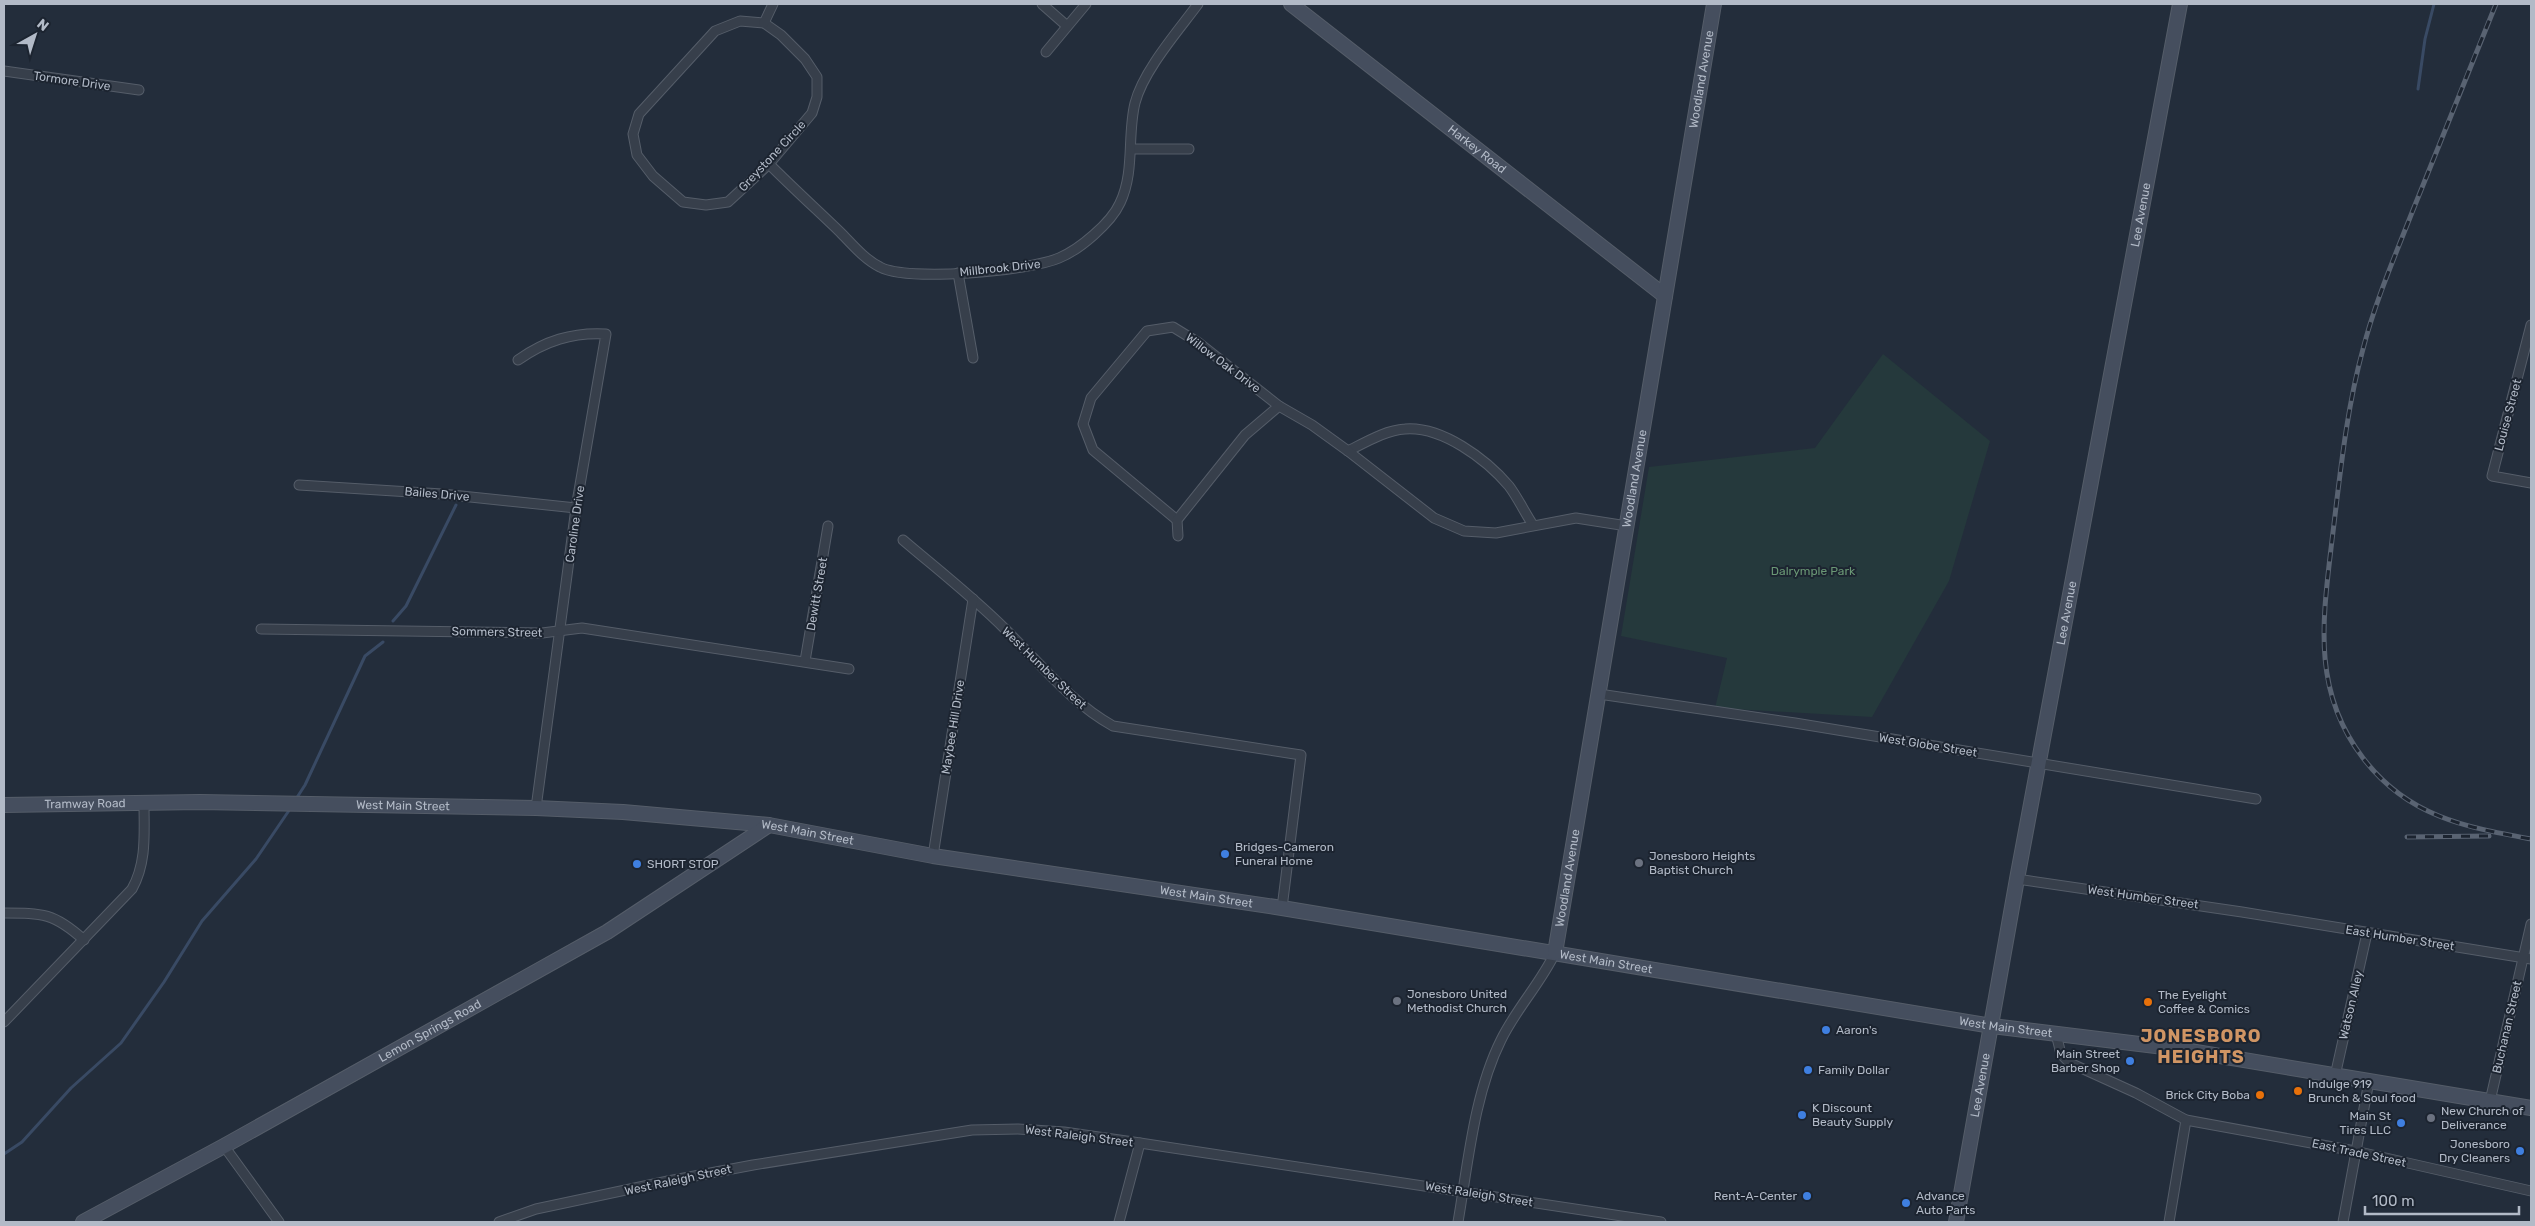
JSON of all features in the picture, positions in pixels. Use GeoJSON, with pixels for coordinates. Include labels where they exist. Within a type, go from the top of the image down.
{"type":"FeatureCollection","features":[{"type":"Feature","properties":{"kind":"street"},"geometry":{"type":"LineString","coordinates":[[764,23],[772,4]]}},
{"type":"Feature","properties":{"kind":"street"},"geometry":{"type":"LineString","coordinates":[[1042,4],[1067,26]]}},
{"type":"Feature","properties":{"kind":"street"},"geometry":{"type":"LineString","coordinates":[[1046,52],[1086,4]]}},
{"type":"Feature","properties":{"kind":"street","name":"Millbrook Drive"},"geometry":{"type":"LineString","coordinates":[[768,164],[869,260],[879,267],[904,274],[958,272],[1044,264],[1075,250],[1107,222],[1120,205],[1125,192],[1132,148],[1135,105],[1142,84],[1198,4]]}},
{"type":"Feature","properties":{"kind":"street","name":"Harkey Road"},"geometry":{"type":"LineString","coordinates":[[1291,4],[1400,92],[1665,296]]}},
{"type":"Feature","properties":{"kind":"street","name":"Woodland Avenue"},"geometry":{"type":"LineString","coordinates":[[1555,953],[1714,4]]}},
{"type":"Feature","properties":{"kind":"street","name":"Lee Avenue"},"geometry":{"type":"LineString","coordinates":[[1956,1222],[2017,879],[2180,4]]}},
{"type":"Feature","properties":{"kind":"street","name":"Greystone Circle"},"geometry":{"type":"LineString","coordinates":[[740,21],[764,23],[781,35],[804,59],[817,77],[817,97],[812,113],[768,164],[728,202],[706,206],[683,202],[653,176],[637,156],[633,134],[639,114],[715,31],[740,21]]}},
{"type":"Feature","properties":{"kind":"street","name":"Tormore Drive"},"geometry":{"type":"LineString","coordinates":[[4,72],[140,90]]}},
{"type":"Feature","properties":{"kind":"street"},"geometry":{"type":"LineString","coordinates":[[1132,148],[1189,148]]}},
{"type":"Feature","properties":{"kind":"street"},"geometry":{"type":"LineString","coordinates":[[958,272],[973,358]]}},
{"type":"Feature","properties":{"kind":"street","name":"Louise Street"},"geometry":{"type":"LineString","coordinates":[[2531,325],[2492,476],[2531,483]]}},
{"type":"Feature","properties":{"kind":"street","name":"Willow Oak Drive"},"geometry":{"type":"LineString","coordinates":[[1177,520],[1092,450],[1083,424],[1091,398],[1147,331],[1173,327],[1199,343],[1278,406],[1312,425],[1348,451],[1434,518],[1464,531],[1496,533],[1576,518],[1626,526]]}},
{"type":"Feature","properties":{"kind":"street","name":"Caroline Drive"},"geometry":{"type":"LineString","coordinates":[[518,360],[531,351],[559,338],[579,334],[606,334],[576,508],[536,808]]}},
{"type":"Feature","properties":{"kind":"street"},"geometry":{"type":"LineString","coordinates":[[1178,536],[1177,520],[1245,435],[1278,406]]}},
{"type":"Feature","properties":{"kind":"street"},"geometry":{"type":"LineString","coordinates":[[1348,451],[1381,435],[1404,428],[1422,430],[1449,438],[1479,459],[1509,486],[1533,525]]}},
{"type":"Feature","properties":{"kind":"street","name":"Bailes Drive"},"geometry":{"type":"LineString","coordinates":[[298,485],[442,494],[576,508]]}},
{"type":"Feature","properties":{"kind":"street","name":"Dewitt Street"},"geometry":{"type":"LineString","coordinates":[[805,661],[828,526]]}},
{"type":"Feature","properties":{"kind":"street","name":"West Humber Street"},"geometry":{"type":"LineString","coordinates":[[903,540],[1005,629],[1062,688],[1092,714],[1113,726],[1301,755],[1282,908]]}},
{"type":"Feature","properties":{"kind":"street","name":"Maybee Hill Drive"},"geometry":{"type":"LineString","coordinates":[[933,856],[972,599]]}},
{"type":"Feature","properties":{"kind":"street","name":"Sommers Street"},"geometry":{"type":"LineString","coordinates":[[261,629],[542,634],[582,628],[849,669]]}},
{"type":"Feature","properties":{"kind":"street","name":"West Globe Street"},"geometry":{"type":"LineString","coordinates":[[1599,694],[1795,723],[2256,799]]}},
{"type":"Feature","properties":{"kind":"street"},"geometry":{"type":"LineString","coordinates":[[4,1022],[122,901],[138,878],[144,851],[144,803]]}},
{"type":"Feature","properties":{"kind":"street","name":"West Main Street"},"geometry":{"type":"LineString","coordinates":[[166,803],[536,808],[623,812],[769,826],[933,856],[1282,908],[1992,1026],[2172,1048],[2531,1108]]}},
{"type":"Feature","properties":{"kind":"street","name":"Tramway Road"},"geometry":{"type":"LineString","coordinates":[[4,804],[166,803]]}},
{"type":"Feature","properties":{"kind":"street","name":"Lemon Springs Road"},"geometry":{"type":"LineString","coordinates":[[83,1222],[224,1146],[607,932],[769,826]]}},
{"type":"Feature","properties":{"kind":"street","name":"West Humber Street"},"geometry":{"type":"LineString","coordinates":[[2017,879],[2269,917]]}},
{"type":"Feature","properties":{"kind":"street"},"geometry":{"type":"LineString","coordinates":[[4,913],[39,913],[50,916],[62,922],[84,940]]}},
{"type":"Feature","properties":{"kind":"street","name":"East Humber Street"},"geometry":{"type":"LineString","coordinates":[[2269,917],[2527,959]]}},
{"type":"Feature","properties":{"kind":"street","name":"Buchanan Street"},"geometry":{"type":"LineString","coordinates":[[2490,1101],[2527,959],[2531,924]]}},
{"type":"Feature","properties":{"kind":"street","name":"Watson Alley"},"geometry":{"type":"LineString","coordinates":[[2335,1076],[2367,934]]}},
{"type":"Feature","properties":{"kind":"street"},"geometry":{"type":"LineString","coordinates":[[1458,1222],[1484,1082],[1501,1041],[1525,1000],[1544,976],[1555,953]]}},
{"type":"Feature","properties":{"kind":"street","name":"East Trade Street"},"geometry":{"type":"LineString","coordinates":[[2056,1034],[2060,1054],[2070,1063],[2136,1093],[2186,1120],[2355,1151],[2531,1190]]}},
{"type":"Feature","properties":{"kind":"street"},"geometry":{"type":"LineString","coordinates":[[2344,1222],[2355,1151],[2369,1081]]}},
{"type":"Feature","properties":{"kind":"street"},"geometry":{"type":"LineString","coordinates":[[2169,1222],[2186,1120]]}},
{"type":"Feature","properties":{"kind":"street","name":"West Raleigh Street"},"geometry":{"type":"LineString","coordinates":[[499,1222],[536,1210],[668,1181],[972,1130],[1018,1129],[1064,1132],[1662,1222]]}},
{"type":"Feature","properties":{"kind":"street"},"geometry":{"type":"LineString","coordinates":[[1119,1222],[1140,1143]]}},
{"type":"Feature","properties":{"kind":"street"},"geometry":{"type":"LineString","coordinates":[[224,1146],[279,1222]]}},
{"type":"Feature","properties":{"kind":"green space","name":"Dalrymple Park"},"geometry":{"type":"Polygon","coordinates":[[[1883,354],[1990,441],[1949,581],[1872,717],[1715,708],[1727,658],[1621,636],[1649,467],[1815,448],[1883,354]]]}},
{"type":"Feature","properties":{"kind":"waterway"},"geometry":{"type":"LineString","coordinates":[[2418,89],[2425,39],[2434,4]]}},
{"type":"Feature","properties":{"kind":"waterway"},"geometry":{"type":"LineString","coordinates":[[393,621],[406,606],[456,505]]}},
{"type":"Feature","properties":{"kind":"waterway"},"geometry":{"type":"LineString","coordinates":[[296,799],[305,785],[365,656],[383,642]]}},
{"type":"Feature","properties":{"kind":"waterway"},"geometry":{"type":"LineString","coordinates":[[4,1154],[22,1142],[71,1088],[121,1043],[164,982],[202,921],[256,859],[290,809]]}},
{"type":"Feature","properties":{"kind":"railway"},"geometry":{"type":"LineString","coordinates":[[2496,4],[2386,279],[2363,349],[2352,396],[2341,468],[2326,597],[2325,653],[2328,680],[2335,706],[2346,732],[2363,758],[2380,778],[2398,793],[2438,816],[2483,829],[2531,839]]}},
{"type":"Feature","properties":{"kind":"railway"},"geometry":{"type":"LineString","coordinates":[[2407,837],[2489,836]]}},
{"type":"Feature","properties":{"kind":"place","name":"Bridges-Cameron Funeral Home"},"geometry":{"type":"Point","coordinates":[1225,854]}},
{"type":"Feature","properties":{"kind":"place","name":"Jonesboro Heights Baptist Church"},"geometry":{"type":"Point","coordinates":[1639,863]}},
{"type":"Feature","properties":{"kind":"place","name":"SHORT STOP"},"geometry":{"type":"Point","coordinates":[637,864]}},
{"type":"Feature","properties":{"kind":"place","name":"Jonesboro United Methodist Church"},"geometry":{"type":"Point","coordinates":[1397,1001]}},
{"type":"Feature","properties":{"kind":"place","name":"The Eyelight Coffee & Comics"},"geometry":{"type":"Point","coordinates":[2148,1002]}},
{"type":"Feature","properties":{"kind":"place","name":"Aaron's"},"geometry":{"type":"Point","coordinates":[1826,1030]}},
{"type":"Feature","properties":{"kind":"place","name":"Main Street Barber Shop"},"geometry":{"type":"Point","coordinates":[2130,1061]}},
{"type":"Feature","properties":{"kind":"place","name":"Family Dollar"},"geometry":{"type":"Point","coordinates":[1808,1070]}},
{"type":"Feature","properties":{"kind":"place","name":"Indulge 919 Brunch & Soul food"},"geometry":{"type":"Point","coordinates":[2298,1091]}},
{"type":"Feature","properties":{"kind":"place","name":"Brick City Boba"},"geometry":{"type":"Point","coordinates":[2260,1095]}},
{"type":"Feature","properties":{"kind":"place","name":"K Discount Beauty Supply"},"geometry":{"type":"Point","coordinates":[1802,1115]}},
{"type":"Feature","properties":{"kind":"place","name":"New Church of Deliverance"},"geometry":{"type":"Point","coordinates":[2431,1118]}},
{"type":"Feature","properties":{"kind":"place","name":"Main St Tires LLC"},"geometry":{"type":"Point","coordinates":[2401,1123]}},
{"type":"Feature","properties":{"kind":"place","name":"Jonesboro Dry Cleaners"},"geometry":{"type":"Point","coordinates":[2520,1151]}},
{"type":"Feature","properties":{"kind":"place","name":"Rent-A-Center"},"geometry":{"type":"Point","coordinates":[1807,1196]}},
{"type":"Feature","properties":{"kind":"place","name":"Advance Auto Parts"},"geometry":{"type":"Point","coordinates":[1906,1203]}},
{"type":"Feature","properties":{"kind":"district","name":"JONESBORO HEIGHTS"},"geometry":{"type":"Point","coordinates":[2201,1046]}}]}
